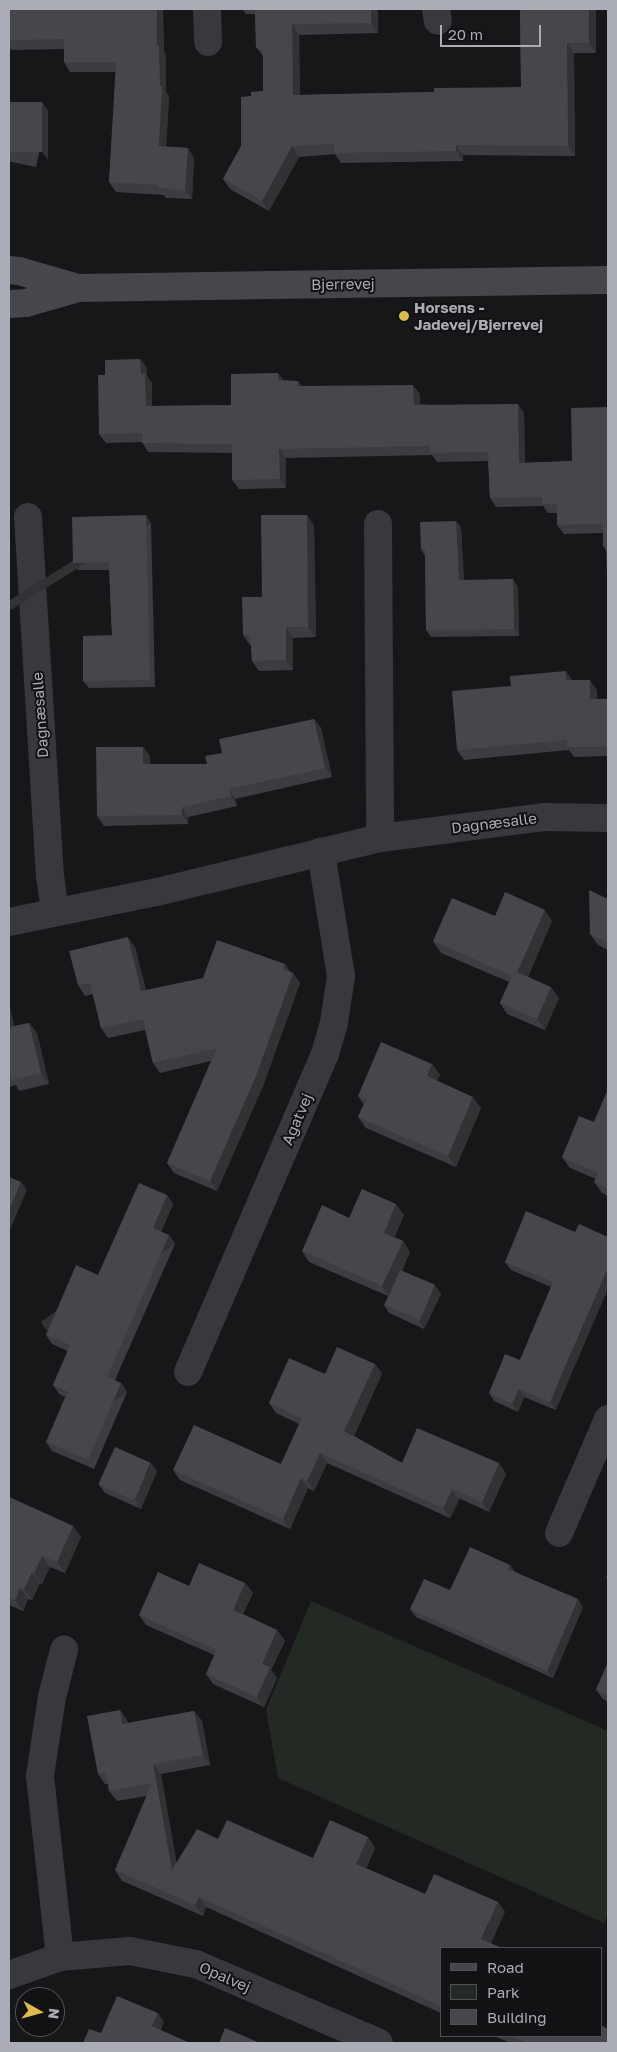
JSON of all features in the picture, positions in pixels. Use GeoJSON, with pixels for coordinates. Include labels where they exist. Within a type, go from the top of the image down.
{"type":"FeatureCollection","features":[{"type":"Feature","properties":{"kind":"street"},"geometry":{"type":"LineString","coordinates":[[208,9],[208,42]]}},
{"type":"Feature","properties":{"kind":"street","name":"Bjerrevej"},"geometry":{"type":"LineString","coordinates":[[9,270],[19,271],[78,288]]}},
{"type":"Feature","properties":{"kind":"street","name":"Bjerrevej"},"geometry":{"type":"LineString","coordinates":[[9,304],[26,303],[78,288],[608,280]]}},
{"type":"Feature","properties":{"kind":"street","name":"Dagnæsalle"},"geometry":{"type":"LineString","coordinates":[[28,517],[50,876],[55,912]]}},
{"type":"Feature","properties":{"kind":"street"},"geometry":{"type":"LineString","coordinates":[[378,524],[380,838]]}},
{"type":"Feature","properties":{"kind":"street","name":"Dagnæsalle"},"geometry":{"type":"LineString","coordinates":[[9,922],[157,892],[380,838],[544,817],[608,818]]}},
{"type":"Feature","properties":{"kind":"street","name":"Agatvej"},"geometry":{"type":"LineString","coordinates":[[188,1372],[326,1054],[334,1022],[341,976],[321,852]]}},
{"type":"Feature","properties":{"kind":"street"},"geometry":{"type":"LineString","coordinates":[[559,1533],[608,1420]]}},
{"type":"Feature","properties":{"kind":"street"},"geometry":{"type":"LineString","coordinates":[[60,1957],[40,1776],[52,1697],[64,1650]]}},
{"type":"Feature","properties":{"kind":"street","name":"Opalvej"},"geometry":{"type":"LineString","coordinates":[[9,1976],[60,1957],[130,1951],[196,1964],[379,2043]]}},
{"type":"Feature","properties":{"kind":"green space"},"geometry":{"type":"Polygon","coordinates":[[[311,1601],[608,1731],[608,1914],[604,1923],[278,1778],[266,1710],[311,1601]]]}},
{"type":"Feature","properties":{"kind":"building"},"geometry":{"type":"Polygon","coordinates":[[[9,9],[157,9],[157,46],[159,46],[160,86],[162,87],[159,146],[188,148],[185,190],[159,188],[159,185],[109,182],[116,62],[64,62],[64,39],[9,40],[9,9]]]}},
{"type":"Feature","properties":{"kind":"building"},"geometry":{"type":"Polygon","coordinates":[[[255,9],[371,9],[371,23],[292,24],[293,95],[434,92],[434,88],[521,87],[520,9],[589,9],[589,43],[567,43],[568,146],[456,145],[456,151],[334,153],[334,144],[292,146],[262,201],[223,179],[241,146],[241,97],[251,96],[251,92],[263,91],[263,52],[256,47],[255,9]]]}},
{"type":"Feature","properties":{"kind":"building"},"geometry":{"type":"Polygon","coordinates":[[[9,102],[42,102],[42,152],[9,152],[9,102]]]}},
{"type":"Feature","properties":{"kind":"building"},"geometry":{"type":"Polygon","coordinates":[[[140,359],[141,374],[145,374],[146,406],[231,405],[231,374],[278,373],[279,380],[298,381],[298,386],[413,385],[414,405],[518,404],[519,463],[572,461],[571,408],[608,407],[608,602],[606,546],[603,546],[603,524],[557,525],[557,504],[542,504],[542,497],[490,498],[488,452],[430,453],[430,446],[279,449],[280,479],[232,480],[232,444],[142,443],[142,433],[99,434],[98,375],[105,375],[105,360],[140,359]]]}},
{"type":"Feature","properties":{"kind":"building"},"geometry":{"type":"Polygon","coordinates":[[[146,515],[150,680],[83,681],[83,636],[112,635],[109,562],[73,563],[72,517],[146,515]]]}},
{"type":"Feature","properties":{"kind":"building"},"geometry":{"type":"Polygon","coordinates":[[[261,515],[307,515],[308,627],[286,627],[286,660],[252,661],[250,635],[243,635],[242,597],[262,597],[261,515]]]}},
{"type":"Feature","properties":{"kind":"building"},"geometry":{"type":"Polygon","coordinates":[[[456,521],[459,580],[513,579],[514,629],[426,630],[425,549],[421,549],[420,522],[456,521]]]}},
{"type":"Feature","properties":{"kind":"building"},"geometry":{"type":"Polygon","coordinates":[[[566,671],[566,680],[590,680],[590,699],[608,699],[608,747],[567,747],[567,740],[457,750],[452,691],[511,686],[510,676],[566,671]]]}},
{"type":"Feature","properties":{"kind":"building"},"geometry":{"type":"Polygon","coordinates":[[[314,719],[325,768],[229,789],[231,796],[182,807],[182,815],[97,816],[96,747],[143,747],[143,764],[207,764],[205,756],[222,753],[219,739],[314,719]]]}},
{"type":"Feature","properties":{"kind":"building"},"geometry":{"type":"Polygon","coordinates":[[[589,890],[608,899],[608,943],[590,934],[589,890]]]}},
{"type":"Feature","properties":{"kind":"building"},"geometry":{"type":"Polygon","coordinates":[[[505,892],[545,910],[517,972],[551,987],[537,1019],[500,1003],[512,976],[433,941],[452,898],[495,916],[505,892]]]}},
{"type":"Feature","properties":{"kind":"building"},"geometry":{"type":"Polygon","coordinates":[[[128,937],[141,991],[203,978],[217,940],[285,964],[283,969],[293,973],[256,1076],[210,1181],[167,1163],[217,1048],[153,1063],[143,1019],[101,1028],[90,983],[78,985],[69,951],[128,937]]]}},
{"type":"Feature","properties":{"kind":"building"},"geometry":{"type":"Polygon","coordinates":[[[9,1023],[10,1027],[29,1023],[41,1073],[12,1080],[9,1075],[9,1023]]]}},
{"type":"Feature","properties":{"kind":"building"},"geometry":{"type":"Polygon","coordinates":[[[381,1042],[432,1064],[427,1076],[473,1097],[448,1156],[358,1117],[366,1099],[358,1096],[381,1042]]]}},
{"type":"Feature","properties":{"kind":"building"},"geometry":{"type":"Polygon","coordinates":[[[608,1089],[608,1189],[594,1182],[598,1173],[562,1157],[579,1116],[594,1122],[608,1089]]]}},
{"type":"Feature","properties":{"kind":"building"},"geometry":{"type":"Polygon","coordinates":[[[9,1177],[21,1182],[9,1211],[9,1177]]]}},
{"type":"Feature","properties":{"kind":"building"},"geometry":{"type":"Polygon","coordinates":[[[139,1183],[167,1195],[153,1228],[169,1235],[107,1377],[121,1383],[88,1460],[46,1442],[68,1392],[53,1385],[70,1345],[46,1335],[76,1265],[98,1275],[139,1183]]]}},
{"type":"Feature","properties":{"kind":"building"},"geometry":{"type":"Polygon","coordinates":[[[362,1189],[396,1204],[384,1233],[403,1241],[382,1286],[302,1251],[322,1205],[349,1218],[362,1189]]]}},
{"type":"Feature","properties":{"kind":"building"},"geometry":{"type":"Polygon","coordinates":[[[526,1211],[575,1232],[579,1224],[608,1237],[608,1268],[550,1402],[519,1389],[512,1404],[489,1393],[505,1354],[520,1360],[553,1282],[505,1262],[526,1211]]]}},
{"type":"Feature","properties":{"kind":"building"},"geometry":{"type":"Polygon","coordinates":[[[400,1270],[435,1285],[420,1320],[385,1305],[400,1270]]]}},
{"type":"Feature","properties":{"kind":"building"},"geometry":{"type":"Polygon","coordinates":[[[337,1347],[375,1364],[344,1431],[402,1463],[417,1428],[499,1463],[482,1502],[442,1484],[452,1490],[443,1508],[320,1453],[307,1481],[301,1478],[283,1519],[173,1470],[194,1425],[281,1464],[302,1418],[269,1403],[289,1358],[325,1374],[337,1347]]]}},
{"type":"Feature","properties":{"kind":"building"},"geometry":{"type":"Polygon","coordinates":[[[115,1447],[151,1463],[134,1500],[98,1484],[115,1447]]]}},
{"type":"Feature","properties":{"kind":"building"},"geometry":{"type":"Polygon","coordinates":[[[9,1497],[73,1526],[57,1562],[42,1556],[34,1573],[32,1572],[24,1589],[20,1588],[15,1600],[9,1597],[9,1497]]]}},
{"type":"Feature","properties":{"kind":"building"},"geometry":{"type":"Polygon","coordinates":[[[470,1547],[510,1565],[508,1569],[578,1599],[547,1671],[410,1609],[424,1579],[450,1590],[470,1547]]]}},
{"type":"Feature","properties":{"kind":"building"},"geometry":{"type":"Polygon","coordinates":[[[199,1563],[245,1583],[233,1610],[277,1630],[262,1664],[270,1667],[257,1697],[206,1674],[217,1650],[139,1615],[158,1572],[189,1586],[199,1563]]]}},
{"type":"Feature","properties":{"kind":"building"},"geometry":{"type":"Polygon","coordinates":[[[608,1662],[608,1695],[596,1690],[608,1662]]]}},
{"type":"Feature","properties":{"kind":"building"},"geometry":{"type":"Polygon","coordinates":[[[120,1710],[122,1724],[194,1711],[203,1755],[153,1764],[172,1870],[197,1829],[218,1839],[227,1820],[313,1858],[330,1820],[368,1837],[356,1864],[425,1894],[434,1874],[498,1902],[481,1939],[500,1947],[440,1947],[440,2006],[199,1897],[195,1905],[115,1870],[152,1783],[109,1791],[106,1772],[98,1774],[87,1716],[120,1710]]]}},
{"type":"Feature","properties":{"kind":"building"},"geometry":{"type":"Polygon","coordinates":[[[117,1996],[158,2013],[152,2026],[190,2043],[83,2043],[89,2029],[101,2033],[117,1996]]]}},
{"type":"Feature","properties":{"kind":"building"},"geometry":{"type":"Polygon","coordinates":[[[602,2026],[608,2029],[608,2043],[528,2043],[513,2037],[602,2037],[602,2026]]]}},
{"type":"Feature","properties":{"kind":"building"},"geometry":{"type":"Polygon","coordinates":[[[225,2028],[260,2043],[219,2043],[225,2028]]]}},
{"type":"Feature","properties":{"kind":"place","name":"Horsens - Jadevej/Bjerrevej"},"geometry":{"type":"Point","coordinates":[404,316]}}]}
